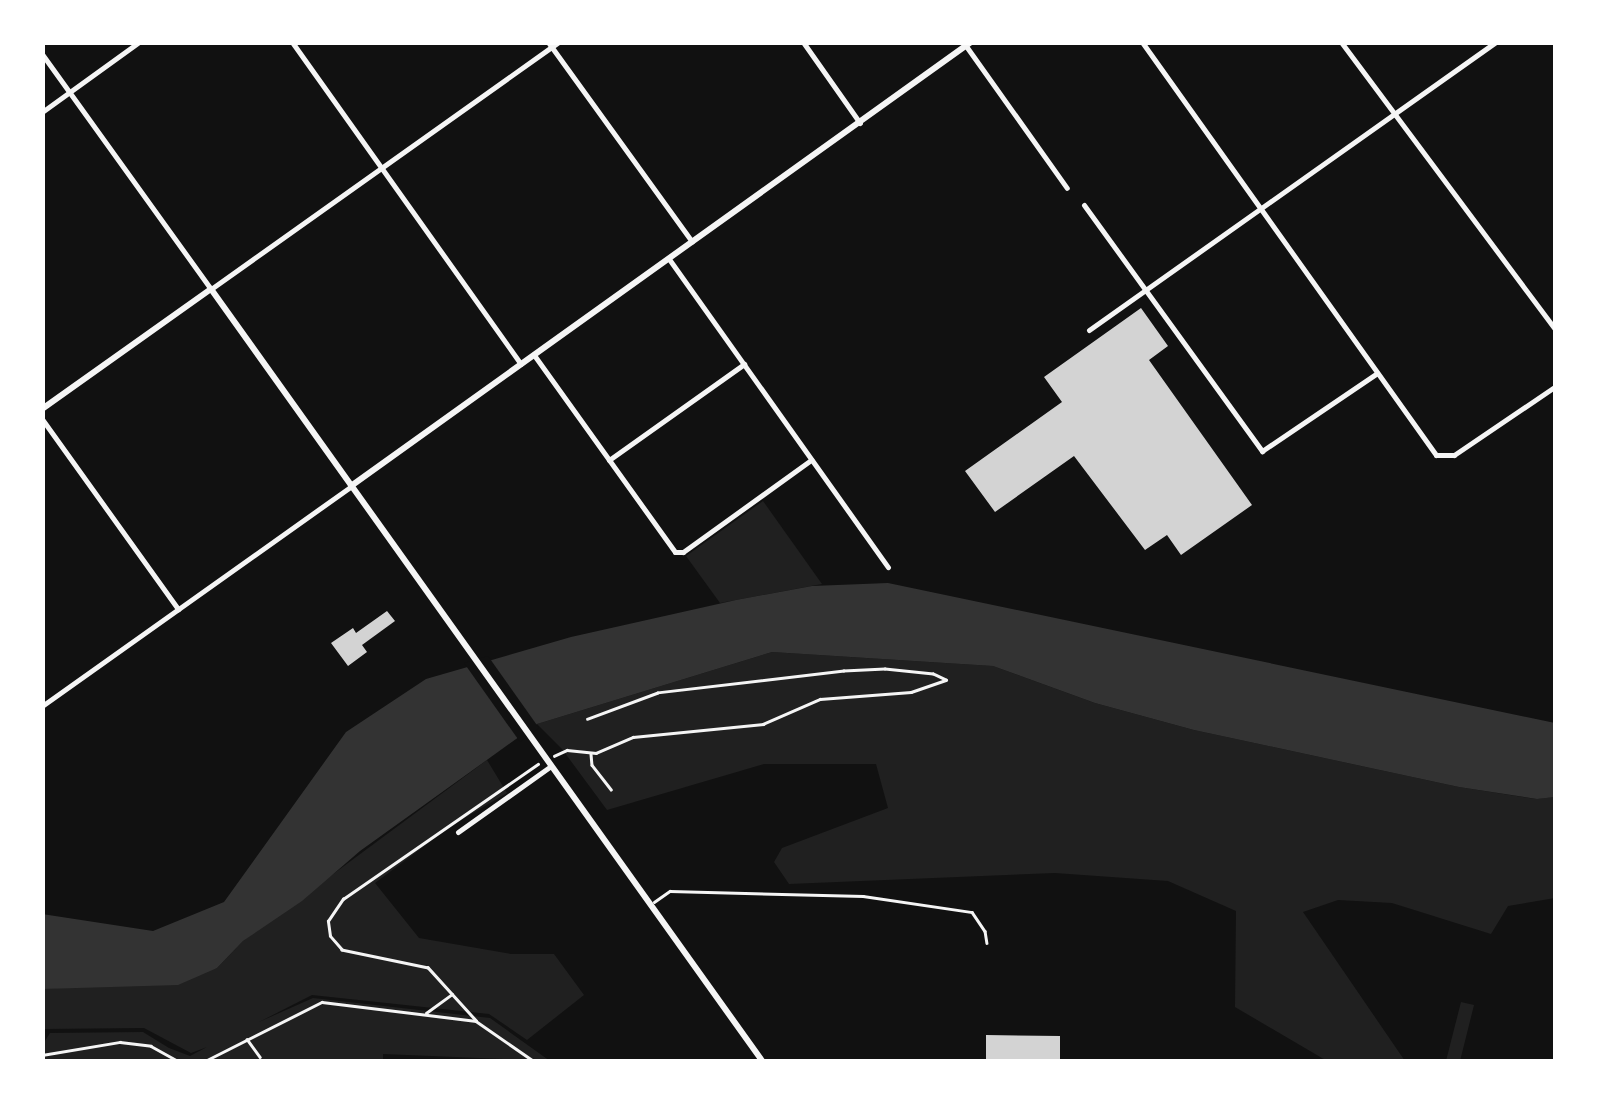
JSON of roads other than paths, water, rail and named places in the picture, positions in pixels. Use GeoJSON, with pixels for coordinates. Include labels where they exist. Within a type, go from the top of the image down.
{"type":"FeatureCollection","features":[{"type":"Feature","properties":{"kind":"street"},"geometry":{"type":"LineString","coordinates":[[42,112],[139,42]]}},
{"type":"Feature","properties":{"kind":"street"},"geometry":{"type":"LineString","coordinates":[[292,42],[522,364]]}},
{"type":"Feature","properties":{"kind":"street"},"geometry":{"type":"LineString","coordinates":[[42,408],[559,42]]}},
{"type":"Feature","properties":{"kind":"street"},"geometry":{"type":"LineString","coordinates":[[803,42],[860,123]]}},
{"type":"Feature","properties":{"kind":"street"},"geometry":{"type":"LineString","coordinates":[[1142,42],[1436,456],[1444,459],[1556,386]]}},
{"type":"Feature","properties":{"kind":"street"},"geometry":{"type":"LineString","coordinates":[[1341,42],[1556,330]]}},
{"type":"Feature","properties":{"kind":"street"},"geometry":{"type":"LineString","coordinates":[[1089,330],[1496,42]]}},
{"type":"Feature","properties":{"kind":"street"},"geometry":{"type":"LineString","coordinates":[[42,706],[969,44],[1066,188]]}},
{"type":"Feature","properties":{"kind":"street"},"geometry":{"type":"LineString","coordinates":[[550,45],[692,242]]}},
{"type":"Feature","properties":{"kind":"street"},"geometry":{"type":"LineString","coordinates":[[42,54],[763,1062]]}},
{"type":"Feature","properties":{"kind":"street"},"geometry":{"type":"LineString","coordinates":[[1084,205],[1256,447],[1268,450],[1377,373]]}},
{"type":"Feature","properties":{"kind":"street"},"geometry":{"type":"LineString","coordinates":[[668,259],[888,567]]}},
{"type":"Feature","properties":{"kind":"street"},"geometry":{"type":"LineString","coordinates":[[534,355],[675,552],[683,552],[811,460]]}},
{"type":"Feature","properties":{"kind":"street"},"geometry":{"type":"LineString","coordinates":[[609,460],[744,364]]}},
{"type":"Feature","properties":{"kind":"street"},"geometry":{"type":"LineString","coordinates":[[42,419],[178,609]]}},
{"type":"Feature","properties":{"kind":"street"},"geometry":{"type":"LineString","coordinates":[[458,832],[547,760]]}},
{"type":"Feature","properties":{"kind":"lane"},"geometry":{"type":"LineString","coordinates":[[650,904],[670,891],[863,896],[972,912],[985,931],[987,943]]}}]}
